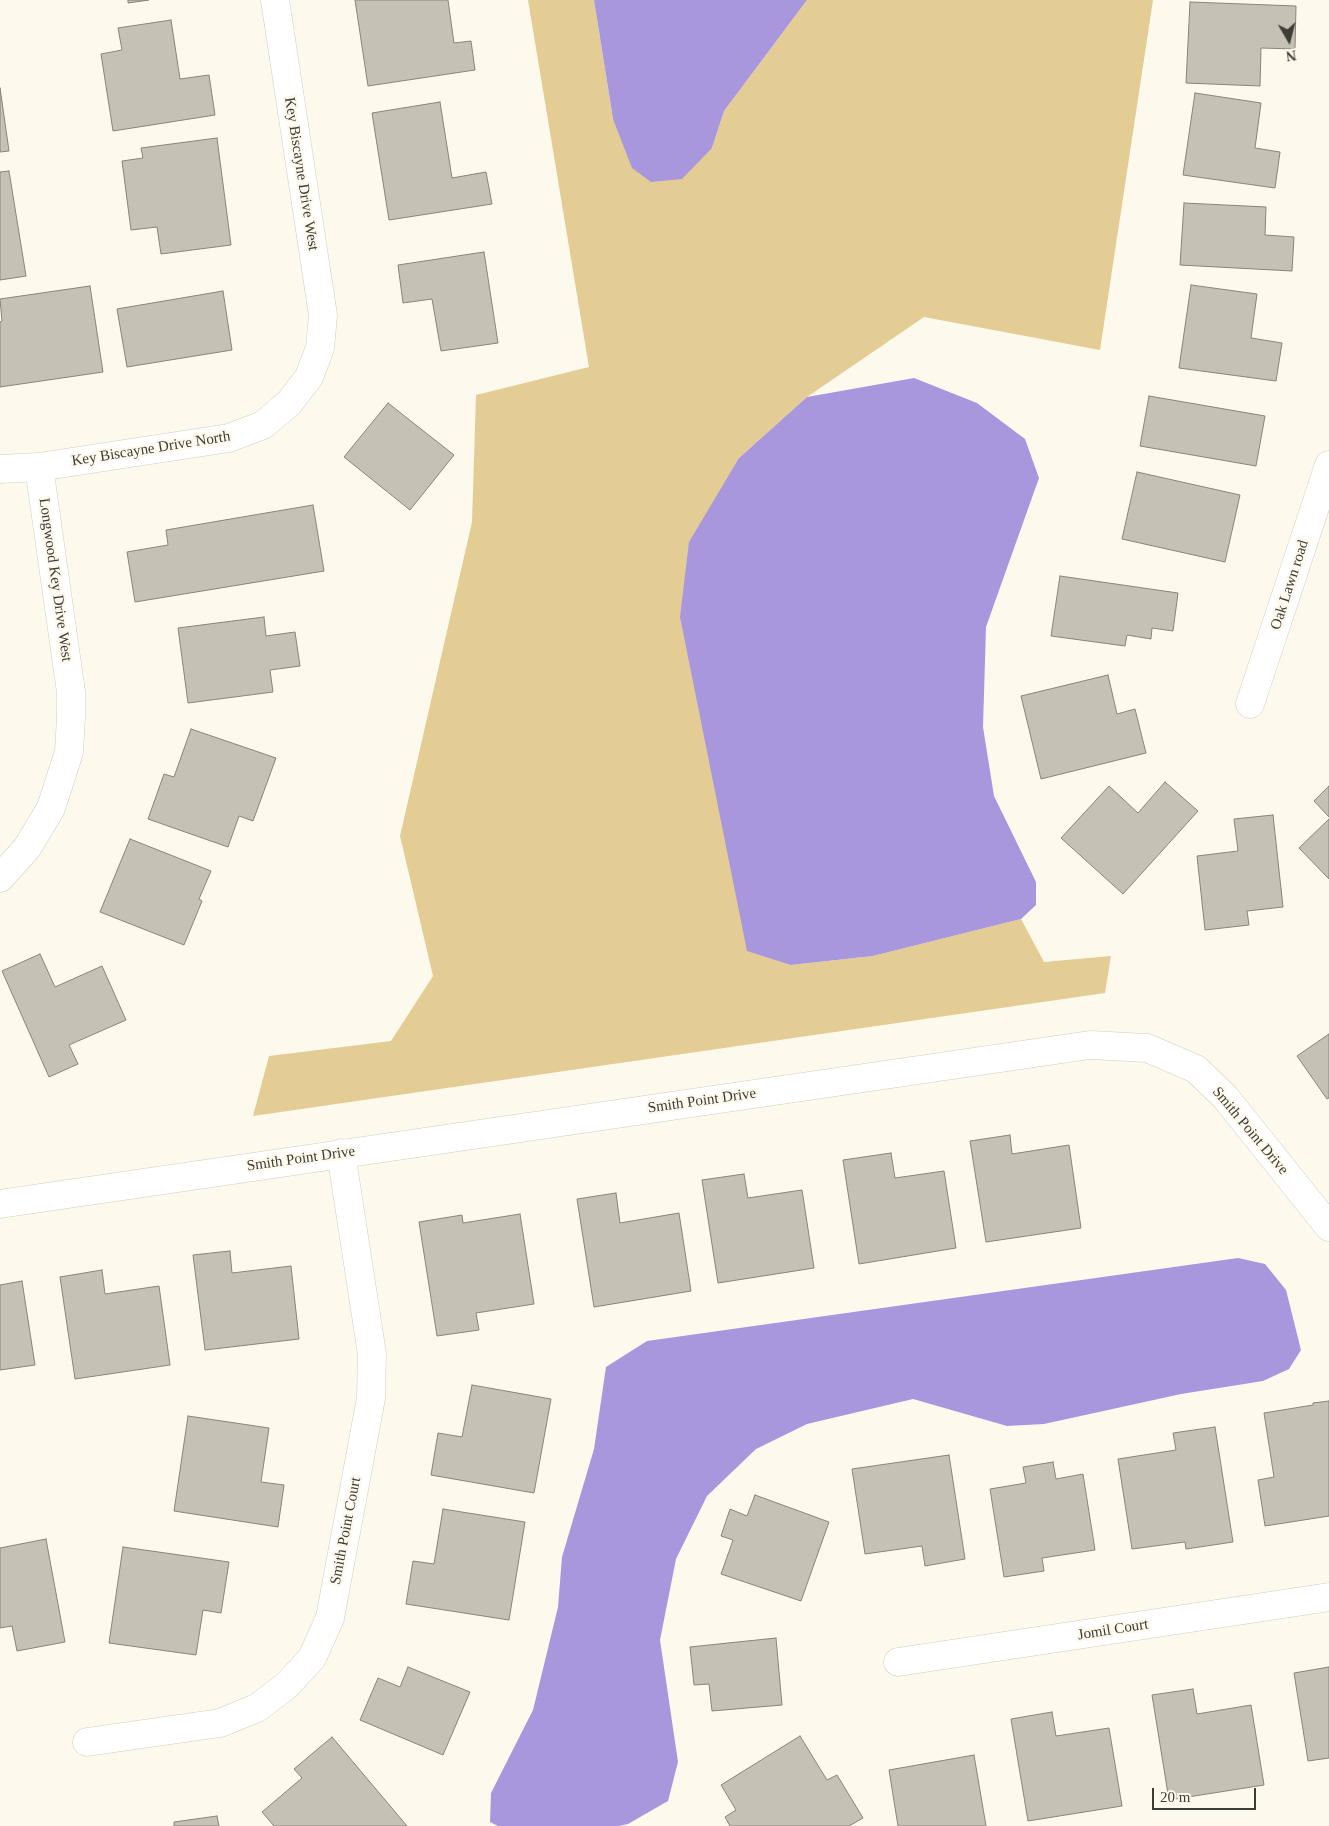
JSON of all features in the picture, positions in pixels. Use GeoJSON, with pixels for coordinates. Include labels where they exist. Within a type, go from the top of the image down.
{"type":"FeatureCollection","features":[{"type":"Feature","properties":{"kind":"street","name":"Key Biscayne Drive West"},"geometry":{"type":"LineString","coordinates":[[275,0],[323,315],[320,348]]}},
{"type":"Feature","properties":{"kind":"street","name":"Key Biscayne Drive North"},"geometry":{"type":"LineString","coordinates":[[0,468],[39,467],[229,438],[263,425],[289,403],[310,377],[320,348]]}},
{"type":"Feature","properties":{"kind":"street","name":"Oak Lawn road"},"geometry":{"type":"LineString","coordinates":[[1250,704],[1329,464]]}},
{"type":"Feature","properties":{"kind":"street","name":"Longwood Key Drive West"},"geometry":{"type":"LineString","coordinates":[[0,878],[27,848],[51,808],[69,752],[71,692],[39,467]]}},
{"type":"Feature","properties":{"kind":"street","name":"Smith Point Drive"},"geometry":{"type":"LineString","coordinates":[[0,1204],[1090,1045],[1147,1048],[1196,1070],[1226,1097],[1329,1227]]}},
{"type":"Feature","properties":{"kind":"street","name":"Smith Point Court"},"geometry":{"type":"LineString","coordinates":[[86,1742],[220,1723],[256,1708],[286,1686],[312,1658],[330,1618],[371,1398],[372,1354],[341,1153]]}},
{"type":"Feature","properties":{"kind":"street","name":"Jomil Court"},"geometry":{"type":"LineString","coordinates":[[898,1662],[1329,1597]]}},
{"type":"Feature","properties":{"kind":"shaded area"},"geometry":{"type":"Polygon","coordinates":[[[528,0],[594,0],[613,119],[712,148],[724,111],[807,0],[1153,0],[1100,350],[924,317],[807,397],[739,458],[791,965],[873,956],[1021,919],[1044,962],[1111,956],[1105,993],[253,1116],[269,1056],[391,1041],[433,976],[400,836],[472,522],[476,395],[589,367],[528,0]]]}},
{"type":"Feature","properties":{"kind":"shaded area"},"geometry":{"type":"Polygon","coordinates":[[[594,0],[807,0],[724,111],[712,148],[682,179],[651,182],[632,168],[613,119],[594,0]]]}},
{"type":"Feature","properties":{"kind":"shaded area"},"geometry":{"type":"Polygon","coordinates":[[[914,378],[977,403],[1025,439],[1039,478],[986,627],[983,727],[994,796],[1036,882],[1036,905],[1021,919],[873,956],[791,965],[747,951],[680,617],[689,542],[739,458],[807,397],[914,378]]]}},
{"type":"Feature","properties":{"kind":"shaded area"},"geometry":{"type":"Polygon","coordinates":[[[1238,1258],[1265,1264],[1286,1290],[1301,1350],[1289,1369],[1263,1381],[1181,1394],[1044,1424],[1007,1426],[913,1399],[807,1424],[756,1449],[707,1496],[676,1559],[660,1640],[678,1762],[668,1801],[628,1824],[619,1826],[498,1826],[490,1822],[491,1793],[533,1710],[558,1607],[562,1557],[594,1449],[606,1367],[647,1341],[1238,1258]]]}},
{"type":"Feature","properties":{"kind":"building"},"geometry":{"type":"Polygon","coordinates":[[[128,0],[149,0],[128,3],[128,0]]]}},
{"type":"Feature","properties":{"kind":"building"},"geometry":{"type":"Polygon","coordinates":[[[355,0],[448,0],[454,43],[471,41],[475,70],[368,86],[355,0]]]}},
{"type":"Feature","properties":{"kind":"building"},"geometry":{"type":"Polygon","coordinates":[[[1190,2],[1296,6],[1295,49],[1261,48],[1260,86],[1186,83],[1190,2]]]}},
{"type":"Feature","properties":{"kind":"building"},"geometry":{"type":"Polygon","coordinates":[[[171,20],[180,79],[209,75],[215,115],[113,131],[101,54],[122,50],[118,28],[171,20]]]}},
{"type":"Feature","properties":{"kind":"building"},"geometry":{"type":"Polygon","coordinates":[[[0,88],[9,151],[0,152],[0,88]]]}},
{"type":"Feature","properties":{"kind":"building"},"geometry":{"type":"Polygon","coordinates":[[[1195,93],[1261,103],[1255,148],[1280,152],[1275,188],[1183,175],[1195,93]]]}},
{"type":"Feature","properties":{"kind":"building"},"geometry":{"type":"Polygon","coordinates":[[[440,102],[452,178],[486,172],[492,204],[389,220],[372,113],[440,102]]]}},
{"type":"Feature","properties":{"kind":"building"},"geometry":{"type":"Polygon","coordinates":[[[217,138],[231,245],[161,254],[157,227],[131,230],[122,161],[143,158],[141,148],[217,138]]]}},
{"type":"Feature","properties":{"kind":"building"},"geometry":{"type":"Polygon","coordinates":[[[9,171],[26,276],[0,280],[0,172],[9,171]]]}},
{"type":"Feature","properties":{"kind":"building"},"geometry":{"type":"Polygon","coordinates":[[[1184,203],[1266,207],[1265,235],[1294,237],[1292,271],[1180,265],[1184,203]]]}},
{"type":"Feature","properties":{"kind":"building"},"geometry":{"type":"Polygon","coordinates":[[[484,252],[498,343],[441,351],[432,299],[403,303],[398,265],[484,252]]]}},
{"type":"Feature","properties":{"kind":"building"},"geometry":{"type":"Polygon","coordinates":[[[1191,285],[1257,294],[1251,338],[1282,343],[1276,381],[1179,368],[1191,285]]]}},
{"type":"Feature","properties":{"kind":"building"},"geometry":{"type":"Polygon","coordinates":[[[90,286],[103,372],[0,387],[0,322],[2,321],[0,299],[90,286]]]}},
{"type":"Feature","properties":{"kind":"building"},"geometry":{"type":"Polygon","coordinates":[[[223,291],[232,350],[127,367],[117,309],[223,291]]]}},
{"type":"Feature","properties":{"kind":"building"},"geometry":{"type":"Polygon","coordinates":[[[1149,396],[1265,416],[1256,466],[1140,446],[1149,396]]]}},
{"type":"Feature","properties":{"kind":"building"},"geometry":{"type":"Polygon","coordinates":[[[388,403],[454,455],[410,510],[344,457],[388,403]]]}},
{"type":"Feature","properties":{"kind":"building"},"geometry":{"type":"Polygon","coordinates":[[[1137,472],[1240,495],[1225,562],[1122,539],[1137,472]]]}},
{"type":"Feature","properties":{"kind":"building"},"geometry":{"type":"Polygon","coordinates":[[[313,505],[324,571],[135,602],[127,552],[168,545],[166,530],[313,505]]]}},
{"type":"Feature","properties":{"kind":"building"},"geometry":{"type":"Polygon","coordinates":[[[1060,576],[1178,593],[1173,631],[1152,628],[1151,639],[1127,635],[1125,646],[1051,636],[1060,576]]]}},
{"type":"Feature","properties":{"kind":"building"},"geometry":{"type":"Polygon","coordinates":[[[264,617],[266,636],[295,632],[300,666],[270,670],[273,692],[188,703],[178,628],[264,617]]]}},
{"type":"Feature","properties":{"kind":"building"},"geometry":{"type":"Polygon","coordinates":[[[1108,675],[1117,714],[1135,709],[1146,753],[1041,779],[1021,696],[1108,675]]]}},
{"type":"Feature","properties":{"kind":"building"},"geometry":{"type":"Polygon","coordinates":[[[191,729],[276,758],[253,821],[239,816],[228,847],[148,819],[164,774],[174,777],[191,729]]]}},
{"type":"Feature","properties":{"kind":"building"},"geometry":{"type":"Polygon","coordinates":[[[1165,782],[1198,811],[1123,894],[1061,838],[1109,786],[1138,813],[1165,782]]]}},
{"type":"Feature","properties":{"kind":"building"},"geometry":{"type":"Polygon","coordinates":[[[1329,786],[1329,817],[1314,801],[1329,786]]]}},
{"type":"Feature","properties":{"kind":"building"},"geometry":{"type":"Polygon","coordinates":[[[1273,815],[1283,907],[1247,911],[1249,925],[1205,930],[1197,856],[1238,851],[1234,819],[1273,815]]]}},
{"type":"Feature","properties":{"kind":"building"},"geometry":{"type":"Polygon","coordinates":[[[1329,819],[1329,879],[1299,848],[1329,819]]]}},
{"type":"Feature","properties":{"kind":"building"},"geometry":{"type":"Polygon","coordinates":[[[130,839],[211,871],[199,899],[202,901],[184,945],[100,912],[130,839]]]}},
{"type":"Feature","properties":{"kind":"building"},"geometry":{"type":"Polygon","coordinates":[[[40,954],[55,987],[102,966],[126,1020],[69,1045],[78,1064],[49,1077],[2,971],[40,954]]]}},
{"type":"Feature","properties":{"kind":"building"},"geometry":{"type":"Polygon","coordinates":[[[1329,1034],[1329,1098],[1327,1099],[1297,1056],[1329,1034]]]}},
{"type":"Feature","properties":{"kind":"building"},"geometry":{"type":"Polygon","coordinates":[[[1010,1135],[1012,1154],[1069,1145],[1081,1228],[986,1242],[970,1141],[1010,1135]]]}},
{"type":"Feature","properties":{"kind":"building"},"geometry":{"type":"Polygon","coordinates":[[[891,1153],[895,1178],[944,1171],[956,1248],[859,1264],[843,1160],[891,1153]]]}},
{"type":"Feature","properties":{"kind":"building"},"geometry":{"type":"Polygon","coordinates":[[[744,1174],[748,1198],[802,1190],[814,1268],[718,1283],[702,1180],[744,1174]]]}},
{"type":"Feature","properties":{"kind":"building"},"geometry":{"type":"Polygon","coordinates":[[[616,1193],[620,1223],[679,1213],[691,1291],[594,1307],[577,1199],[616,1193]]]}},
{"type":"Feature","properties":{"kind":"building"},"geometry":{"type":"Polygon","coordinates":[[[520,1214],[534,1304],[476,1313],[479,1330],[437,1336],[419,1222],[462,1215],[463,1223],[520,1214]]]}},
{"type":"Feature","properties":{"kind":"building"},"geometry":{"type":"Polygon","coordinates":[[[230,1251],[232,1273],[291,1266],[299,1339],[205,1350],[193,1255],[230,1251]]]}},
{"type":"Feature","properties":{"kind":"building"},"geometry":{"type":"Polygon","coordinates":[[[102,1270],[105,1294],[159,1286],[170,1365],[75,1379],[60,1277],[102,1270]]]}},
{"type":"Feature","properties":{"kind":"building"},"geometry":{"type":"Polygon","coordinates":[[[22,1281],[35,1365],[0,1370],[0,1285],[22,1281]]]}},
{"type":"Feature","properties":{"kind":"building"},"geometry":{"type":"Polygon","coordinates":[[[472,1385],[551,1399],[534,1493],[431,1475],[438,1433],[462,1437],[472,1385]]]}},
{"type":"Feature","properties":{"kind":"building"},"geometry":{"type":"Polygon","coordinates":[[[1329,1401],[1329,1516],[1265,1526],[1258,1480],[1274,1477],[1264,1413],[1329,1401]]]}},
{"type":"Feature","properties":{"kind":"building"},"geometry":{"type":"Polygon","coordinates":[[[188,1416],[269,1428],[261,1482],[284,1485],[278,1527],[174,1511],[188,1416]]]}},
{"type":"Feature","properties":{"kind":"building"},"geometry":{"type":"Polygon","coordinates":[[[1215,1427],[1233,1542],[1186,1549],[1185,1542],[1132,1549],[1118,1459],[1176,1450],[1173,1433],[1215,1427]]]}},
{"type":"Feature","properties":{"kind":"building"},"geometry":{"type":"Polygon","coordinates":[[[949,1455],[965,1559],[925,1566],[922,1546],[865,1554],[852,1469],[949,1455]]]}},
{"type":"Feature","properties":{"kind":"building"},"geometry":{"type":"Polygon","coordinates":[[[1053,1462],[1056,1479],[1083,1474],[1095,1550],[1042,1558],[1044,1571],[1004,1577],[990,1489],[1026,1483],[1023,1467],[1053,1462]]]}},
{"type":"Feature","properties":{"kind":"building"},"geometry":{"type":"Polygon","coordinates":[[[755,1495],[829,1522],[801,1601],[721,1574],[733,1540],[721,1536],[730,1509],[747,1516],[755,1495]]]}},
{"type":"Feature","properties":{"kind":"building"},"geometry":{"type":"Polygon","coordinates":[[[443,1509],[525,1522],[509,1620],[406,1604],[413,1561],[434,1564],[443,1509]]]}},
{"type":"Feature","properties":{"kind":"building"},"geometry":{"type":"Polygon","coordinates":[[[46,1539],[65,1642],[17,1651],[12,1626],[0,1628],[0,1548],[46,1539]]]}},
{"type":"Feature","properties":{"kind":"building"},"geometry":{"type":"Polygon","coordinates":[[[123,1547],[229,1562],[221,1613],[203,1610],[196,1655],[109,1643],[123,1547]]]}},
{"type":"Feature","properties":{"kind":"building"},"geometry":{"type":"Polygon","coordinates":[[[776,1638],[782,1705],[712,1711],[709,1684],[694,1685],[690,1647],[776,1638]]]}},
{"type":"Feature","properties":{"kind":"building"},"geometry":{"type":"Polygon","coordinates":[[[408,1667],[470,1692],[443,1755],[360,1720],[378,1678],[400,1687],[408,1667]]]}},
{"type":"Feature","properties":{"kind":"building"},"geometry":{"type":"Polygon","coordinates":[[[1329,1667],[1329,1758],[1308,1761],[1294,1673],[1329,1667]]]}},
{"type":"Feature","properties":{"kind":"building"},"geometry":{"type":"Polygon","coordinates":[[[1193,1689],[1197,1714],[1251,1705],[1264,1785],[1169,1800],[1152,1695],[1193,1689]]]}},
{"type":"Feature","properties":{"kind":"building"},"geometry":{"type":"Polygon","coordinates":[[[1052,1712],[1056,1736],[1109,1728],[1122,1806],[1028,1821],[1011,1719],[1052,1712]]]}},
{"type":"Feature","properties":{"kind":"building"},"geometry":{"type":"Polygon","coordinates":[[[800,1736],[827,1780],[837,1775],[863,1818],[849,1826],[730,1826],[725,1817],[736,1810],[721,1785],[800,1736]]]}},
{"type":"Feature","properties":{"kind":"building"},"geometry":{"type":"Polygon","coordinates":[[[332,1737],[407,1826],[274,1826],[262,1812],[302,1778],[294,1769],[332,1737]]]}},
{"type":"Feature","properties":{"kind":"building"},"geometry":{"type":"Polygon","coordinates":[[[974,1755],[986,1826],[898,1826],[889,1770],[974,1755]]]}},
{"type":"Feature","properties":{"kind":"building"},"geometry":{"type":"Polygon","coordinates":[[[217,1816],[219,1826],[174,1826],[174,1822],[217,1816]]]}}]}
